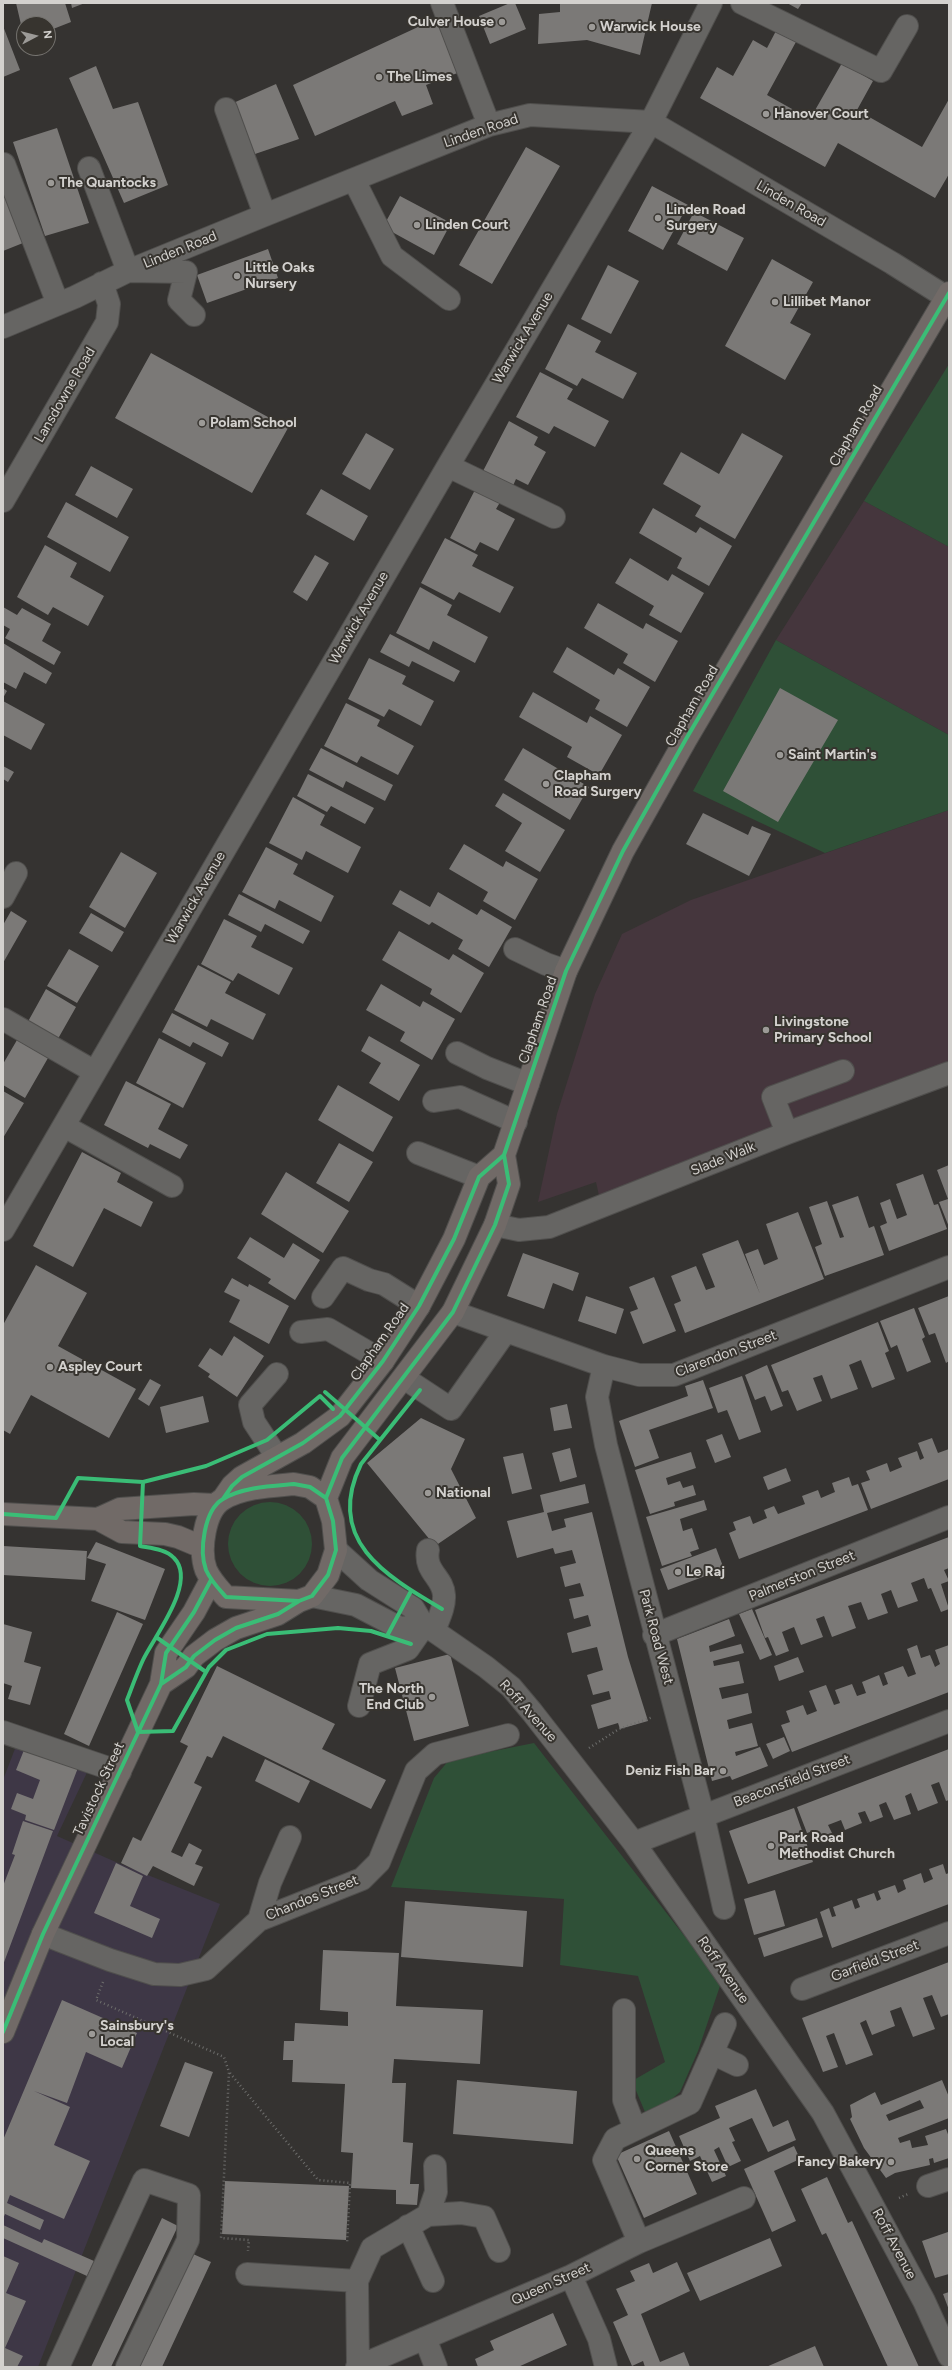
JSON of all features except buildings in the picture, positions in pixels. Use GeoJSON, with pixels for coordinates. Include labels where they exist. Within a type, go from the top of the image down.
{"type":"FeatureCollection","features":[{"type":"Feature","properties":{"kind":"main road","name":"Clapham Road"},"geometry":{"type":"LineString","coordinates":[[219,1502],[232,1486],[242,1477],[303,1443],[340,1416],[383,1361],[419,1306],[454,1239],[479,1177],[504,1154],[566,971],[623,851],[682,746],[948,295]]}},
{"type":"Feature","properties":{"kind":"main road"},"geometry":{"type":"LineString","coordinates":[[326,1498],[342,1458],[453,1312],[495,1225],[509,1184],[504,1154]]}},
{"type":"Feature","properties":{"kind":"main road"},"geometry":{"type":"LineString","coordinates":[[98,1519],[120,1509],[219,1502],[259,1488],[294,1484],[318,1491],[326,1498],[333,1521],[336,1550],[328,1575],[305,1599],[278,1614],[236,1628],[215,1640],[194,1656],[186,1667],[161,1684]]}},
{"type":"Feature","properties":{"kind":"main road"},"geometry":{"type":"LineString","coordinates":[[219,1502],[206,1525],[202,1547],[205,1568],[211,1580],[226,1597],[305,1599]]}},
{"type":"Feature","properties":{"kind":"main road"},"geometry":{"type":"LineString","coordinates":[[3,1514],[98,1519],[122,1532],[165,1534],[178,1537],[202,1547]]}},
{"type":"Feature","properties":{"kind":"main road"},"geometry":{"type":"LineString","coordinates":[[161,1684],[166,1653],[194,1612],[211,1580]]}},
{"type":"Feature","properties":{"kind":"main road","name":"Tavistock Street"},"geometry":{"type":"LineString","coordinates":[[3,2032],[43,1934],[161,1684]]}},
{"type":"Feature","properties":{"kind":"street"},"geometry":{"type":"LineString","coordinates":[[442,3],[489,125]]}},
{"type":"Feature","properties":{"kind":"street","name":"Warwick Avenue"},"geometry":{"type":"LineString","coordinates":[[3,1230],[448,466],[651,122],[711,3]]}},
{"type":"Feature","properties":{"kind":"street"},"geometry":{"type":"LineString","coordinates":[[742,3],[882,71],[907,26]]}},
{"type":"Feature","properties":{"kind":"street"},"geometry":{"type":"LineString","coordinates":[[226,109],[265,215]]}},
{"type":"Feature","properties":{"kind":"street","name":"Linden Road"},"geometry":{"type":"LineString","coordinates":[[3,327],[58,304],[102,283],[265,215],[489,125],[530,115],[651,122],[948,295]]}},
{"type":"Feature","properties":{"kind":"street"},"geometry":{"type":"LineString","coordinates":[[4,164],[58,304]]}},
{"type":"Feature","properties":{"kind":"street"},"geometry":{"type":"LineString","coordinates":[[89,168],[128,272],[186,272],[179,300],[194,315]]}},
{"type":"Feature","properties":{"kind":"street"},"geometry":{"type":"LineString","coordinates":[[354,180],[392,256],[449,299]]}},
{"type":"Feature","properties":{"kind":"street","name":"Lansdowne Road"},"geometry":{"type":"LineString","coordinates":[[3,501],[107,322],[109,304],[102,283]]}},
{"type":"Feature","properties":{"kind":"street"},"geometry":{"type":"LineString","coordinates":[[448,466],[554,517]]}},
{"type":"Feature","properties":{"kind":"street"},"geometry":{"type":"LineString","coordinates":[[3,896],[16,873]]}},
{"type":"Feature","properties":{"kind":"street"},"geometry":{"type":"LineString","coordinates":[[515,948],[546,964],[566,971]]}},
{"type":"Feature","properties":{"kind":"street"},"geometry":{"type":"LineString","coordinates":[[3,1019],[95,1072]]}},
{"type":"Feature","properties":{"kind":"street"},"geometry":{"type":"LineString","coordinates":[[457,1053],[487,1068],[528,1084]]}},
{"type":"Feature","properties":{"kind":"street"},"geometry":{"type":"LineString","coordinates":[[787,1133],[772,1097],[843,1071]]}},
{"type":"Feature","properties":{"kind":"street","name":"Slade Walk"},"geometry":{"type":"LineString","coordinates":[[495,1225],[519,1230],[549,1227],[787,1133],[949,1073]]}},
{"type":"Feature","properties":{"kind":"street"},"geometry":{"type":"LineString","coordinates":[[434,1101],[460,1097],[516,1122]]}},
{"type":"Feature","properties":{"kind":"street"},"geometry":{"type":"LineString","coordinates":[[64,1126],[172,1186]]}},
{"type":"Feature","properties":{"kind":"street"},"geometry":{"type":"LineString","coordinates":[[418,1153],[479,1177]]}},
{"type":"Feature","properties":{"kind":"street","name":"Clarendon Street"},"geometry":{"type":"LineString","coordinates":[[453,1312],[604,1366],[639,1376],[674,1376],[949,1267]]}},
{"type":"Feature","properties":{"kind":"street"},"geometry":{"type":"LineString","coordinates":[[323,1296],[343,1268],[369,1280],[384,1284],[419,1306]]}},
{"type":"Feature","properties":{"kind":"street"},"geometry":{"type":"LineString","coordinates":[[301,1332],[328,1329],[355,1343],[383,1361]]}},
{"type":"Feature","properties":{"kind":"street"},"geometry":{"type":"LineString","coordinates":[[404,1378],[451,1409],[506,1331]]}},
{"type":"Feature","properties":{"kind":"street","name":"Park Road West"},"geometry":{"type":"LineString","coordinates":[[604,1366],[596,1396],[606,1445],[654,1635],[676,1709],[704,1816],[724,1908]]}},
{"type":"Feature","properties":{"kind":"street"},"geometry":{"type":"LineString","coordinates":[[277,1374],[250,1405],[254,1422],[277,1457]]}},
{"type":"Feature","properties":{"kind":"street","name":"Palmerston Street"},"geometry":{"type":"LineString","coordinates":[[654,1635],[949,1517]]}},
{"type":"Feature","properties":{"kind":"street","name":"Roff Avenue"},"geometry":{"type":"LineString","coordinates":[[336,1550],[368,1580],[413,1608],[429,1629],[486,1666],[511,1687],[634,1843],[823,2113],[924,2301],[949,2356]]}},
{"type":"Feature","properties":{"kind":"street"},"geometry":{"type":"LineString","coordinates":[[359,1706],[370,1664],[408,1649],[429,1629],[442,1609],[444,1596],[426,1560],[428,1550]]}},
{"type":"Feature","properties":{"kind":"street"},"geometry":{"type":"LineString","coordinates":[[305,1599],[356,1605],[400,1628],[429,1629]]}},
{"type":"Feature","properties":{"kind":"street","name":"Beaconsfield Street"},"geometry":{"type":"LineString","coordinates":[[634,1843],[949,1721]]}},
{"type":"Feature","properties":{"kind":"street"},"geometry":{"type":"LineString","coordinates":[[3,1732],[120,1772]]}},
{"type":"Feature","properties":{"kind":"street","name":"Chandos Street"},"geometry":{"type":"LineString","coordinates":[[43,1934],[110,1960],[154,1974],[180,1975],[206,1969],[259,1920],[362,1879],[379,1862],[416,1771],[435,1754],[508,1735]]}},
{"type":"Feature","properties":{"kind":"street"},"geometry":{"type":"LineString","coordinates":[[259,1920],[270,1883],[290,1837]]}},
{"type":"Feature","properties":{"kind":"street","name":"Garfield Street"},"geometry":{"type":"LineString","coordinates":[[802,1989],[949,1933]]}},
{"type":"Feature","properties":{"kind":"street"},"geometry":{"type":"LineString","coordinates":[[624,2010],[624,2100],[635,2129]]}},
{"type":"Feature","properties":{"kind":"street"},"geometry":{"type":"LineString","coordinates":[[639,2242],[604,2160],[614,2139],[690,2103],[725,2024]]}},
{"type":"Feature","properties":{"kind":"street"},"geometry":{"type":"LineString","coordinates":[[712,2053],[737,2066]]}},
{"type":"Feature","properties":{"kind":"street"},"geometry":{"type":"LineString","coordinates":[[428,2215],[436,2192],[435,2166]]}},
{"type":"Feature","properties":{"kind":"street"},"geometry":{"type":"LineString","coordinates":[[928,2186],[949,2179]]}},
{"type":"Feature","properties":{"kind":"street"},"geometry":{"type":"LineString","coordinates":[[58,2367],[144,2180],[189,2195],[188,2240],[127,2367]]}},
{"type":"Feature","properties":{"kind":"street","name":"Queen Street"},"geometry":{"type":"LineString","coordinates":[[358,2367],[571,2276],[639,2242],[744,2198]]}},
{"type":"Feature","properties":{"kind":"street"},"geometry":{"type":"LineString","coordinates":[[358,2367],[357,2281],[372,2248],[428,2215],[461,2213],[484,2217],[500,2250]]}},
{"type":"Feature","properties":{"kind":"street"},"geometry":{"type":"LineString","coordinates":[[408,2226],[433,2281]]}},
{"type":"Feature","properties":{"kind":"street"},"geometry":{"type":"LineString","coordinates":[[247,2274],[357,2281]]}},
{"type":"Feature","properties":{"kind":"street"},"geometry":{"type":"LineString","coordinates":[[571,2276],[599,2340],[606,2367]]}},
{"type":"Feature","properties":{"kind":"street"},"geometry":{"type":"LineString","coordinates":[[425,2338],[436,2367]]}},
{"type":"Feature","properties":{"kind":"path"},"geometry":{"type":"LineString","coordinates":[[570,1760],[619,1729],[676,1709]]}},
{"type":"Feature","properties":{"kind":"path"},"geometry":{"type":"LineString","coordinates":[[110,1960],[96,2000],[224,2057],[229,2072],[318,2180],[350,2182],[347,2256],[357,2281]]}},
{"type":"Feature","properties":{"kind":"path"},"geometry":{"type":"LineString","coordinates":[[229,2072],[221,2238],[249,2240],[247,2274]]}},
{"type":"Feature","properties":{"kind":"shaded area"},"geometry":{"type":"Polygon","coordinates":[[[864,501],[949,547],[949,735],[776,640],[864,501]]]}},
{"type":"Feature","properties":{"kind":"shaded area","name":"Livingstone Primary School"},"geometry":{"type":"Polygon","coordinates":[[[949,810],[949,1067],[600,1200],[596,1182],[538,1202],[557,1114],[595,994],[622,934],[691,900],[949,810]]]}},
{"type":"Feature","properties":{"kind":"shaded area"},"geometry":{"type":"Polygon","coordinates":[[[16,1746],[91,1764],[57,1836],[118,1863],[220,1904],[38,2367],[3,2367],[3,1780],[16,1746]]]}},
{"type":"Feature","properties":{"kind":"green space"},"geometry":{"type":"Polygon","coordinates":[[[949,364],[949,547],[864,501],[949,364]]]}},
{"type":"Feature","properties":{"kind":"green space"},"geometry":{"type":"Polygon","coordinates":[[[776,640],[949,735],[949,810],[825,853],[693,791],[776,640]]]}},
{"type":"Feature","properties":{"kind":"green space"},"geometry":{"type":"Polygon","coordinates":[[[270,1502],[286,1505],[300,1514],[309,1528],[312,1544],[309,1560],[300,1574],[286,1583],[270,1586],[254,1583],[240,1574],[231,1560],[228,1544],[231,1528],[240,1514],[254,1505],[270,1502]]]}},
{"type":"Feature","properties":{"kind":"green space"},"geometry":{"type":"Polygon","coordinates":[[[534,1743],[721,1983],[698,2051],[680,2092],[666,2104],[645,2112],[632,2081],[665,2062],[638,1976],[560,1965],[564,1899],[391,1887],[434,1778],[449,1760],[534,1743]]]}},
{"type":"Feature","properties":{"kind":"cycle path"},"geometry":{"type":"LineString","coordinates":[[223,1499],[232,1486],[242,1477],[303,1443],[340,1416],[383,1361],[419,1306],[454,1239],[479,1177],[504,1155],[566,971],[623,851],[686,739],[949,293]]}},
{"type":"Feature","properties":{"kind":"cycle path"},"geometry":{"type":"LineString","coordinates":[[326,1498],[342,1458],[453,1312],[495,1225],[509,1184],[504,1155]]}},
{"type":"Feature","properties":{"kind":"cycle path"},"geometry":{"type":"LineString","coordinates":[[420,1390],[361,1464],[352,1491],[350,1514],[356,1535],[367,1553],[382,1569],[442,1609]]}},
{"type":"Feature","properties":{"kind":"cycle path"},"geometry":{"type":"LineString","coordinates":[[325,1392],[380,1440]]}},
{"type":"Feature","properties":{"kind":"cycle path"},"geometry":{"type":"LineString","coordinates":[[3,1514],[56,1518],[78,1478],[143,1482],[206,1466],[267,1440],[320,1396],[333,1409]]}},
{"type":"Feature","properties":{"kind":"cycle path"},"geometry":{"type":"LineString","coordinates":[[138,1732],[127,1700],[143,1660],[171,1610],[181,1581],[180,1568],[171,1555],[158,1549],[140,1546],[143,1482]]}},
{"type":"Feature","properties":{"kind":"cycle path"},"geometry":{"type":"LineString","coordinates":[[294,1484],[310,1487],[326,1498],[333,1521],[336,1550],[328,1575],[312,1596],[299,1601],[226,1597],[210,1578],[204,1562],[203,1542],[207,1521],[211,1512],[223,1499],[239,1492],[267,1486],[294,1484]]}},
{"type":"Feature","properties":{"kind":"cycle path"},"geometry":{"type":"LineString","coordinates":[[161,1684],[166,1653],[194,1612],[211,1580]]}},
{"type":"Feature","properties":{"kind":"cycle path"},"geometry":{"type":"LineString","coordinates":[[387,1636],[411,1591]]}},
{"type":"Feature","properties":{"kind":"cycle path"},"geometry":{"type":"LineString","coordinates":[[3,2032],[43,1934],[161,1684],[186,1667],[194,1656],[215,1640],[236,1628],[278,1614],[299,1601]]}},
{"type":"Feature","properties":{"kind":"cycle path"},"geometry":{"type":"LineString","coordinates":[[138,1732],[173,1731],[209,1667],[226,1650],[267,1634],[338,1628],[371,1631],[411,1644]]}},
{"type":"Feature","properties":{"kind":"cycle path"},"geometry":{"type":"LineString","coordinates":[[156,1637],[206,1672]]}},
{"type":"Feature","properties":{"kind":"place","name":"Culver House"},"geometry":{"type":"Point","coordinates":[502,22]}},
{"type":"Feature","properties":{"kind":"place","name":"Warwick House"},"geometry":{"type":"Point","coordinates":[592,27]}},
{"type":"Feature","properties":{"kind":"place","name":"The Limes"},"geometry":{"type":"Point","coordinates":[379,77]}},
{"type":"Feature","properties":{"kind":"place","name":"Hanover Court"},"geometry":{"type":"Point","coordinates":[766,114]}},
{"type":"Feature","properties":{"kind":"place","name":"The Quantocks"},"geometry":{"type":"Point","coordinates":[51,183]}},
{"type":"Feature","properties":{"kind":"place","name":"Linden Road Surgery"},"geometry":{"type":"Point","coordinates":[658,218]}},
{"type":"Feature","properties":{"kind":"place","name":"Linden Court"},"geometry":{"type":"Point","coordinates":[417,225]}},
{"type":"Feature","properties":{"kind":"place","name":"Little Oaks Nursery"},"geometry":{"type":"Point","coordinates":[237,276]}},
{"type":"Feature","properties":{"kind":"place","name":"Lillibet Manor"},"geometry":{"type":"Point","coordinates":[775,302]}},
{"type":"Feature","properties":{"kind":"place","name":"Polam School"},"geometry":{"type":"Point","coordinates":[202,423]}},
{"type":"Feature","properties":{"kind":"place","name":"Saint Martin's"},"geometry":{"type":"Point","coordinates":[780,755]}},
{"type":"Feature","properties":{"kind":"place","name":"Clapham Road Surgery"},"geometry":{"type":"Point","coordinates":[546,784]}},
{"type":"Feature","properties":{"kind":"place","name":"Livingstone Primary School"},"geometry":{"type":"Point","coordinates":[766,1030]}},
{"type":"Feature","properties":{"kind":"place","name":"Aspley Court"},"geometry":{"type":"Point","coordinates":[50,1367]}},
{"type":"Feature","properties":{"kind":"place","name":"National"},"geometry":{"type":"Point","coordinates":[428,1493]}},
{"type":"Feature","properties":{"kind":"place","name":"Le Raj"},"geometry":{"type":"Point","coordinates":[678,1572]}},
{"type":"Feature","properties":{"kind":"place","name":"The North End Club"},"geometry":{"type":"Point","coordinates":[432,1697]}},
{"type":"Feature","properties":{"kind":"place","name":"Deniz Fish Bar"},"geometry":{"type":"Point","coordinates":[723,1771]}},
{"type":"Feature","properties":{"kind":"place","name":"Park Road Methodist Church"},"geometry":{"type":"Point","coordinates":[771,1846]}},
{"type":"Feature","properties":{"kind":"place","name":"Sainsbury's Local"},"geometry":{"type":"Point","coordinates":[92,2034]}},
{"type":"Feature","properties":{"kind":"place","name":"Queens Corner Store"},"geometry":{"type":"Point","coordinates":[637,2159]}},
{"type":"Feature","properties":{"kind":"place","name":"Fancy Bakery"},"geometry":{"type":"Point","coordinates":[891,2162]}}]}
